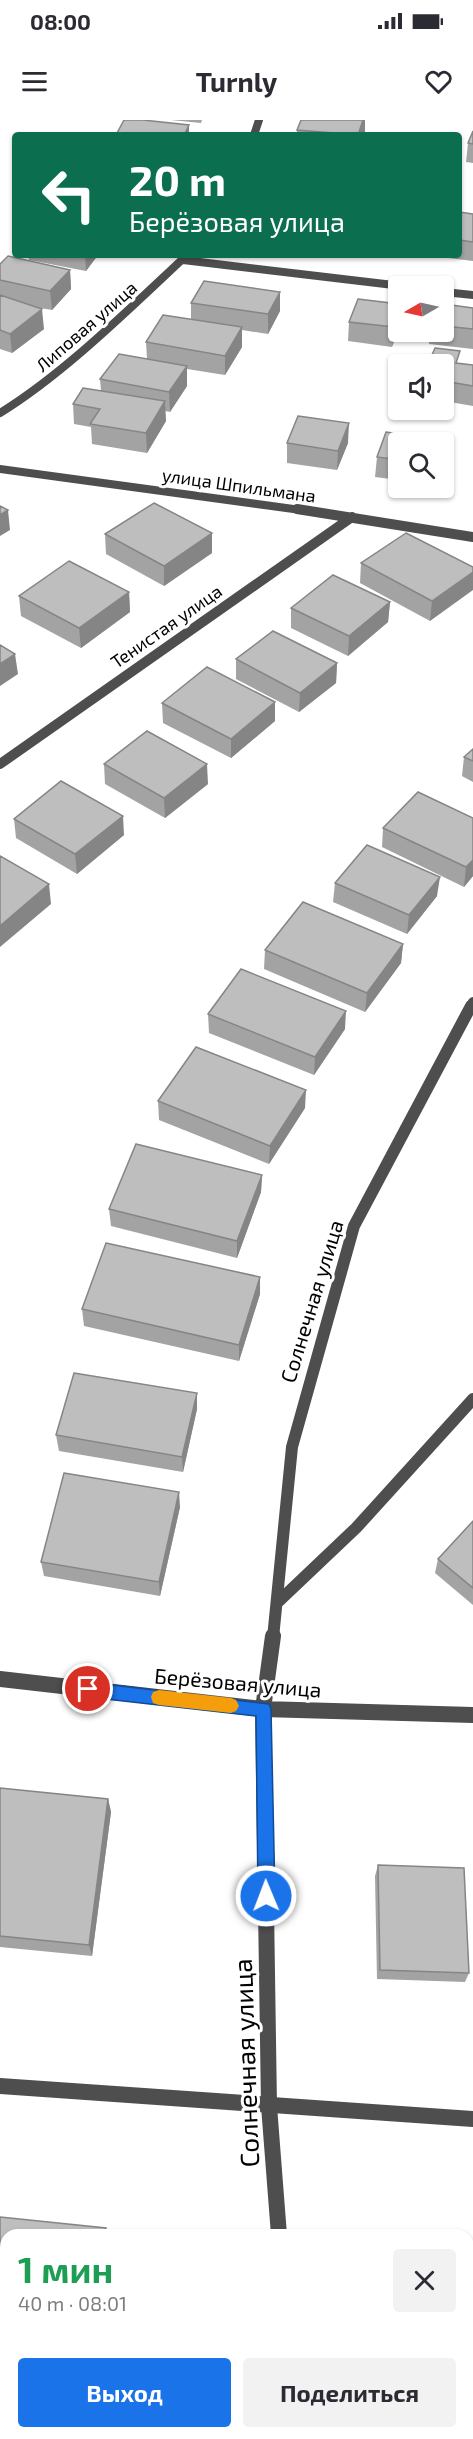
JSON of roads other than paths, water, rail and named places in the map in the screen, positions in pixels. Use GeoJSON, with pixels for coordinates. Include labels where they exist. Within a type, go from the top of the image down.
{"type":"FeatureCollection","features":[{"type":"Feature","properties":{"kind":"street"},"geometry":{"type":"LineString","coordinates":[[185,258],[388,284]]}},
{"type":"Feature","properties":{"kind":"street","name":"Липовая улица"},"geometry":{"type":"LineString","coordinates":[[0,413],[23,399],[185,258]]}},
{"type":"Feature","properties":{"kind":"street"},"geometry":{"type":"LineString","coordinates":[[454,292],[473,295]]}},
{"type":"Feature","properties":{"kind":"street","name":"улица Шпильмана"},"geometry":{"type":"LineString","coordinates":[[0,469],[352,517],[473,537]]}},
{"type":"Feature","properties":{"kind":"street","name":"Тенистая улица"},"geometry":{"type":"LineString","coordinates":[[0,764],[352,517]]}},
{"type":"Feature","properties":{"kind":"street","name":"Солнечная улица"},"geometry":{"type":"LineString","coordinates":[[279,2229],[269,2106],[263,1709],[278,1602],[292,1447],[354,1226],[473,1002]]}},
{"type":"Feature","properties":{"kind":"street"},"geometry":{"type":"LineString","coordinates":[[278,1602],[356,1528],[473,1399]]}},
{"type":"Feature","properties":{"kind":"street","name":"Берёзовая улица"},"geometry":{"type":"LineString","coordinates":[[0,1680],[263,1709],[473,1715]]}},
{"type":"Feature","properties":{"kind":"street"},"geometry":{"type":"LineString","coordinates":[[0,2086],[473,2119]]}}]}
